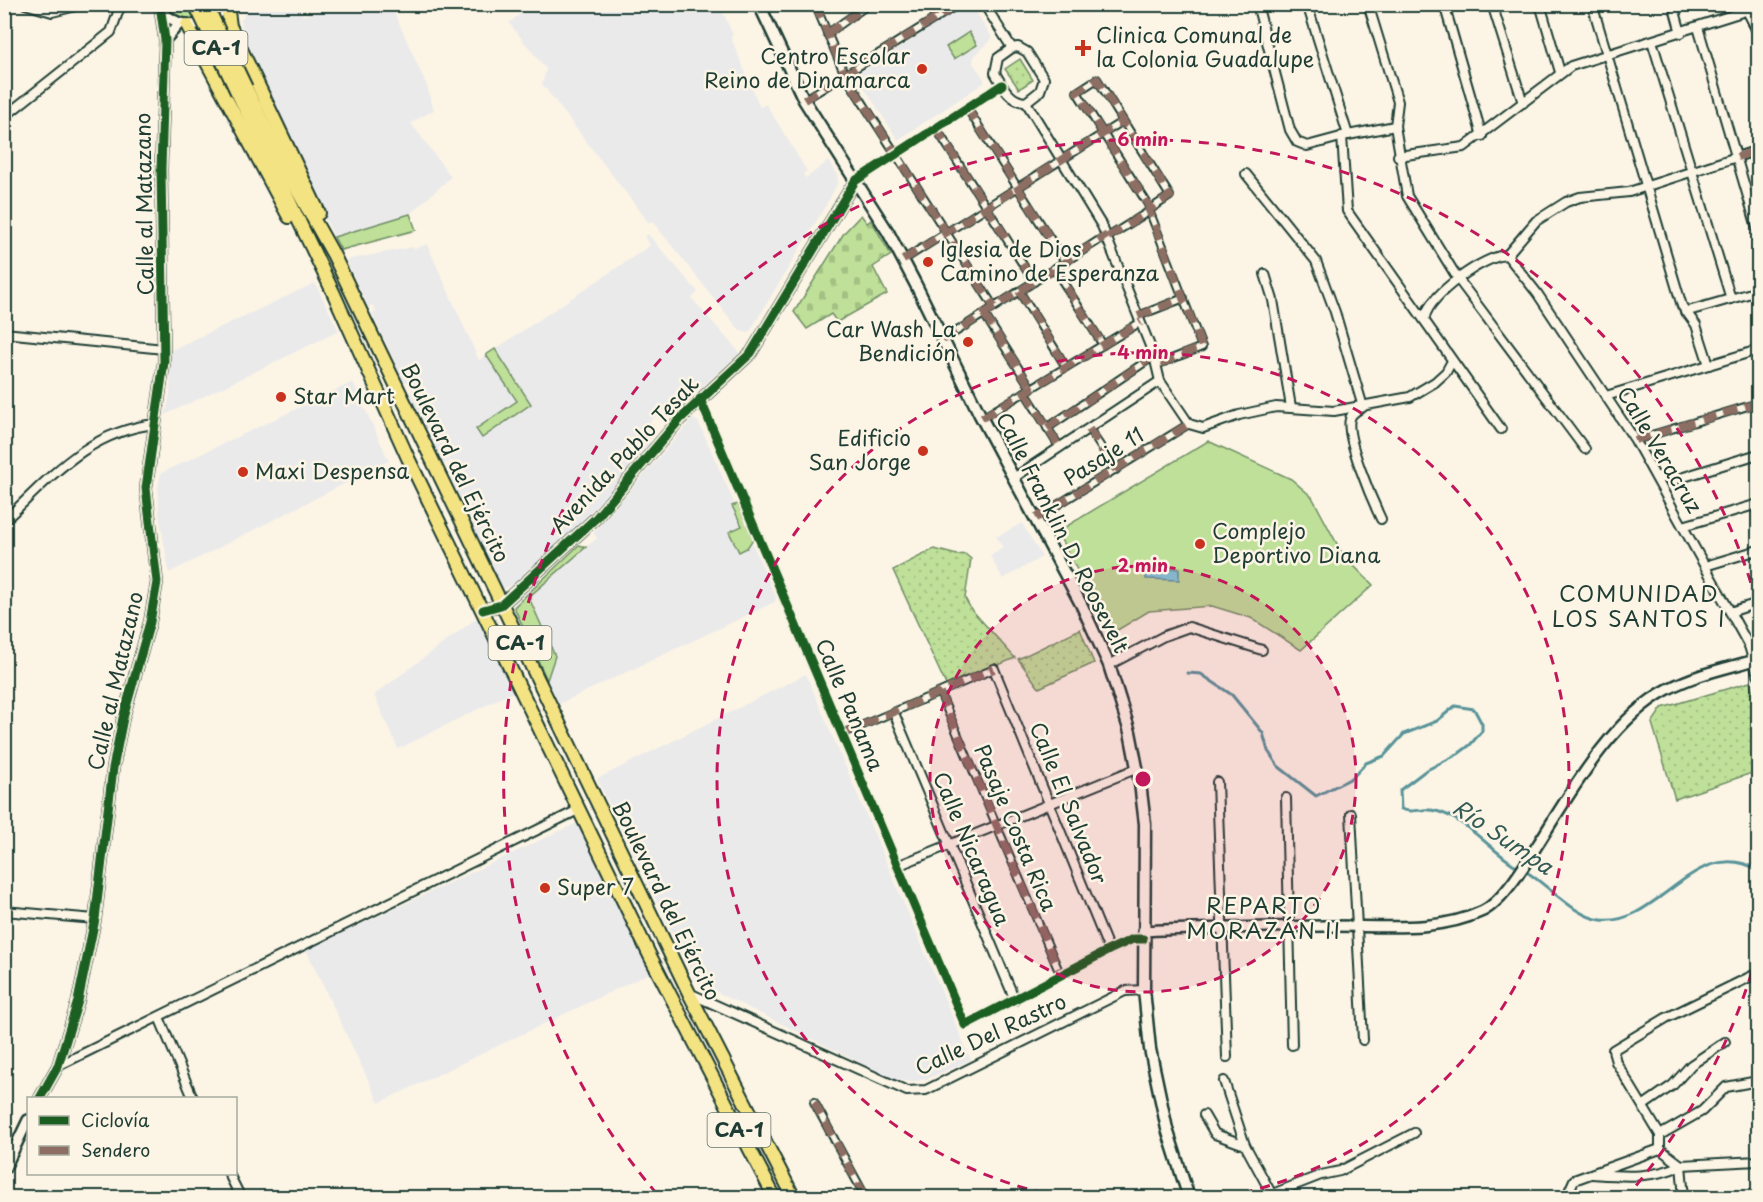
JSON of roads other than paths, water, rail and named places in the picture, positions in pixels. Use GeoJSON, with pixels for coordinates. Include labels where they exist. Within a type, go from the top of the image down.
{"type":"FeatureCollection","features":[{"type":"Feature","properties":{"kind":"highway","name":"Boulevard del Ejército"},"geometry":{"type":"LineString","coordinates":[[195,4],[333,254],[689,993],[794,1197]]}},
{"type":"Feature","properties":{"kind":"highway","name":"Boulevard del Ejército"},"geometry":{"type":"LineString","coordinates":[[206,4],[241,90],[408,458],[704,1062],[775,1197]]}},
{"type":"Feature","properties":{"kind":"highway"},"geometry":{"type":"LineString","coordinates":[[227,4],[230,26],[330,236],[333,254]]}},
{"type":"Feature","properties":{"kind":"highway"},"geometry":{"type":"LineString","coordinates":[[183,24],[305,247],[333,292]]}},
{"type":"Feature","properties":{"kind":"highway"},"geometry":{"type":"LineString","coordinates":[[408,458],[418,465],[424,465],[429,458],[429,451]]}},
{"type":"Feature","properties":{"kind":"highway"},"geometry":{"type":"LineString","coordinates":[[421,484],[422,474],[427,469],[433,469],[440,475]]}},
{"type":"Feature","properties":{"kind":"highway"},"geometry":{"type":"LineString","coordinates":[[580,810],[588,809],[597,817],[659,947],[675,963]]}},
{"type":"Feature","properties":{"kind":"highway"},"geometry":{"type":"LineString","coordinates":[[704,1062],[715,1070],[719,1066],[721,1056]]}},
{"type":"Feature","properties":{"kind":"highway"},"geometry":{"type":"LineString","coordinates":[[718,1089],[719,1082],[723,1078],[734,1082]]}},
{"type":"Feature","properties":{"kind":"main road","name":"Calle Franklin D. Roosevelt"},"geometry":{"type":"LineString","coordinates":[[759,4],[804,100],[903,260],[982,418],[1083,606],[1109,665],[1138,768],[1145,824],[1144,990],[1150,1049],[1167,1129],[1189,1197]]}},
{"type":"Feature","properties":{"kind":"street"},"geometry":{"type":"LineString","coordinates":[[26,4],[52,12],[84,4]]}},
{"type":"Feature","properties":{"kind":"street"},"geometry":{"type":"LineString","coordinates":[[4,117],[111,32],[121,4]]}},
{"type":"Feature","properties":{"kind":"street"},"geometry":{"type":"LineString","coordinates":[[159,8],[183,24],[201,24],[214,18],[227,4]]}},
{"type":"Feature","properties":{"kind":"street"},"geometry":{"type":"LineString","coordinates":[[815,4],[845,75],[994,307]]}},
{"type":"Feature","properties":{"kind":"street"},"geometry":{"type":"LineString","coordinates":[[827,34],[869,4]]}},
{"type":"Feature","properties":{"kind":"street"},"geometry":{"type":"LineString","coordinates":[[928,4],[936,19]]}},
{"type":"Feature","properties":{"kind":"street"},"geometry":{"type":"LineString","coordinates":[[804,100],[959,4]]}},
{"type":"Feature","properties":{"kind":"street"},"geometry":{"type":"LineString","coordinates":[[984,4],[1012,48]]}},
{"type":"Feature","properties":{"kind":"street"},"geometry":{"type":"LineString","coordinates":[[1257,4],[1290,130],[1297,142],[1307,146],[1395,126]]}},
{"type":"Feature","properties":{"kind":"street"},"geometry":{"type":"LineString","coordinates":[[1308,4],[1345,136],[1347,211],[1425,317],[1428,327],[1501,429]]}},
{"type":"Feature","properties":{"kind":"street"},"geometry":{"type":"LineString","coordinates":[[1368,4],[1398,102],[1395,126],[1398,156],[1407,196],[1458,279],[1585,449]]}},
{"type":"Feature","properties":{"kind":"street"},"geometry":{"type":"LineString","coordinates":[[1444,4],[1482,136]]}},
{"type":"Feature","properties":{"kind":"street"},"geometry":{"type":"LineString","coordinates":[[1492,4],[1523,103]]}},
{"type":"Feature","properties":{"kind":"street"},"geometry":{"type":"LineString","coordinates":[[1540,4],[1560,72]]}},
{"type":"Feature","properties":{"kind":"street"},"geometry":{"type":"LineString","coordinates":[[1592,4],[1685,312],[1696,325],[1709,365]]}},
{"type":"Feature","properties":{"kind":"street"},"geometry":{"type":"LineString","coordinates":[[1673,4],[1681,33]]}},
{"type":"Feature","properties":{"kind":"street"},"geometry":{"type":"LineString","coordinates":[[1398,156],[1449,151],[1464,147],[1482,136],[1560,72],[1571,66],[1681,33],[1746,8],[1758,7]]}},
{"type":"Feature","properties":{"kind":"street","name":"Calle al Matazano"},"geometry":{"type":"LineString","coordinates":[[41,1097],[58,1066],[78,1001],[95,919],[113,768],[123,718],[150,622],[157,582],[146,488],[164,349],[161,169],[165,40],[159,8]]}},
{"type":"Feature","properties":{"kind":"street"},"geometry":{"type":"LineString","coordinates":[[1746,8],[1758,31]]}},
{"type":"Feature","properties":{"kind":"street"},"geometry":{"type":"LineString","coordinates":[[165,40],[183,24]]}},
{"type":"Feature","properties":{"kind":"street"},"geometry":{"type":"LineString","coordinates":[[1698,27],[1758,231]]}},
{"type":"Feature","properties":{"kind":"street"},"geometry":{"type":"LineString","coordinates":[[1652,41],[1731,299]]}},
{"type":"Feature","properties":{"kind":"street"},"geometry":{"type":"LineString","coordinates":[[1026,102],[1042,87],[1042,75],[1024,49],[1012,48],[995,62],[995,73],[1014,99],[1026,102],[1108,236],[1155,360],[1160,381],[1189,424],[1203,428],[1257,410],[1291,407],[1334,411],[1410,396],[1423,390],[1446,372],[1452,361]]}},
{"type":"Feature","properties":{"kind":"street"},"geometry":{"type":"LineString","coordinates":[[943,340],[1065,261],[1108,236],[1149,210],[1170,196],[1097,79],[1077,92],[1148,201],[1149,210],[1202,346],[1155,360],[1047,428]]}},
{"type":"Feature","properties":{"kind":"street","name":"Avenida Pablo Tesak"},"geometry":{"type":"LineString","coordinates":[[483,610],[501,605],[597,517],[700,399],[751,353],[855,181],[1002,85]]}},
{"type":"Feature","properties":{"kind":"street"},"geometry":{"type":"LineString","coordinates":[[967,108],[1065,261]]}},
{"type":"Feature","properties":{"kind":"street"},"geometry":{"type":"LineString","coordinates":[[903,260],[1124,121]]}},
{"type":"Feature","properties":{"kind":"street"},"geometry":{"type":"LineString","coordinates":[[936,128],[1034,282]]}},
{"type":"Feature","properties":{"kind":"street"},"geometry":{"type":"LineString","coordinates":[[1425,317],[1432,302],[1458,279],[1496,255],[1507,255],[1536,221],[1566,202],[1580,197],[1629,192],[1758,150]]}},
{"type":"Feature","properties":{"kind":"street"},"geometry":{"type":"LineString","coordinates":[[1246,174],[1316,261],[1335,312],[1363,407]]}},
{"type":"Feature","properties":{"kind":"street","name":"Calle Veracruz"},"geometry":{"type":"LineString","coordinates":[[1507,255],[1515,262],[1537,293],[1635,440],[1756,660],[1758,675]]}},
{"type":"Feature","properties":{"kind":"street"},"geometry":{"type":"LineString","coordinates":[[1054,268],[1103,345]]}},
{"type":"Feature","properties":{"kind":"street"},"geometry":{"type":"LineString","coordinates":[[1265,274],[1273,300],[1291,407]]}},
{"type":"Feature","properties":{"kind":"street"},"geometry":{"type":"LineString","coordinates":[[1018,291],[1066,367]]}},
{"type":"Feature","properties":{"kind":"street"},"geometry":{"type":"LineString","coordinates":[[1685,312],[1758,291]]}},
{"type":"Feature","properties":{"kind":"street"},"geometry":{"type":"LineString","coordinates":[[982,418],[1103,345],[1140,319],[1184,298]]}},
{"type":"Feature","properties":{"kind":"street"},"geometry":{"type":"LineString","coordinates":[[984,314],[1060,448]]}},
{"type":"Feature","properties":{"kind":"street"},"geometry":{"type":"LineString","coordinates":[[4,333],[164,349]]}},
{"type":"Feature","properties":{"kind":"street"},"geometry":{"type":"LineString","coordinates":[[1606,396],[1758,350]]}},
{"type":"Feature","properties":{"kind":"street"},"geometry":{"type":"LineString","coordinates":[[1014,477],[1160,381]]}},
{"type":"Feature","properties":{"kind":"street","name":"Calle Panama"},"geometry":{"type":"LineString","coordinates":[[700,399],[965,1025],[1015,1000]]}},
{"type":"Feature","properties":{"kind":"street"},"geometry":{"type":"LineString","coordinates":[[1635,440],[1758,404]]}},
{"type":"Feature","properties":{"kind":"street"},"geometry":{"type":"LineString","coordinates":[[1363,407],[1352,414],[1349,421],[1365,483],[1381,519]]}},
{"type":"Feature","properties":{"kind":"street"},"geometry":{"type":"LineString","coordinates":[[4,521],[70,460],[91,445],[120,430],[156,424]]}},
{"type":"Feature","properties":{"kind":"street","name":"Pasaje 11"},"geometry":{"type":"LineString","coordinates":[[1036,518],[1189,424]]}},
{"type":"Feature","properties":{"kind":"street"},"geometry":{"type":"LineString","coordinates":[[1089,429],[1116,470]]}},
{"type":"Feature","properties":{"kind":"street"},"geometry":{"type":"LineString","coordinates":[[1656,476],[1674,480],[1758,454]]}},
{"type":"Feature","properties":{"kind":"street"},"geometry":{"type":"LineString","coordinates":[[1683,526],[1758,504]]}},
{"type":"Feature","properties":{"kind":"street"},"geometry":{"type":"LineString","coordinates":[[1705,566],[1758,550]]}},
{"type":"Feature","properties":{"kind":"street"},"geometry":{"type":"LineString","coordinates":[[1730,612],[1758,603]]}},
{"type":"Feature","properties":{"kind":"street"},"geometry":{"type":"LineString","coordinates":[[1109,665],[1164,636],[1189,627],[1262,650]]}},
{"type":"Feature","properties":{"kind":"street"},"geometry":{"type":"LineString","coordinates":[[1015,1000],[1109,950],[1143,935],[1222,927],[1410,927],[1471,916],[1495,903],[1533,852],[1601,750],[1645,705],[1666,690],[1689,680],[1756,660]]}},
{"type":"Feature","properties":{"kind":"street"},"geometry":{"type":"LineString","coordinates":[[842,734],[994,669]]}},
{"type":"Feature","properties":{"kind":"street","name":"Calle El Salvador"},"geometry":{"type":"LineString","coordinates":[[994,669],[1109,950]]}},
{"type":"Feature","properties":{"kind":"street","name":"Pasaje Costa Rica"},"geometry":{"type":"LineString","coordinates":[[940,693],[1061,976]]}},
{"type":"Feature","properties":{"kind":"street","name":"Calle Nicaragua"},"geometry":{"type":"LineString","coordinates":[[894,713],[1015,1000]]}},
{"type":"Feature","properties":{"kind":"street"},"geometry":{"type":"LineString","coordinates":[[897,866],[1138,768]]}},
{"type":"Feature","properties":{"kind":"street"},"geometry":{"type":"LineString","coordinates":[[1217,782],[1227,1057]]}},
{"type":"Feature","properties":{"kind":"street"},"geometry":{"type":"LineString","coordinates":[[1286,798],[1293,1045]]}},
{"type":"Feature","properties":{"kind":"street"},"geometry":{"type":"LineString","coordinates":[[58,1066],[580,810]]}},
{"type":"Feature","properties":{"kind":"street"},"geometry":{"type":"LineString","coordinates":[[1351,814],[1363,1040]]}},
{"type":"Feature","properties":{"kind":"street"},"geometry":{"type":"LineString","coordinates":[[4,910],[95,919]]}},
{"type":"Feature","properties":{"kind":"street"},"geometry":{"type":"LineString","coordinates":[[1660,1149],[1660,1135],[1616,1062],[1612,1050],[1666,1018],[1758,973]]}},
{"type":"Feature","properties":{"kind":"street","name":"Calle Del Rastro"},"geometry":{"type":"LineString","coordinates":[[689,993],[907,1091],[926,1090],[1125,991],[1144,990]]}},
{"type":"Feature","properties":{"kind":"street"},"geometry":{"type":"LineString","coordinates":[[159,1017],[193,1097]]}},
{"type":"Feature","properties":{"kind":"street"},"geometry":{"type":"LineString","coordinates":[[1644,1106],[1673,1084],[1691,1065],[1725,1042]]}},
{"type":"Feature","properties":{"kind":"street"},"geometry":{"type":"LineString","coordinates":[[1224,1080],[1245,1145],[1271,1193]]}},
{"type":"Feature","properties":{"kind":"street"},"geometry":{"type":"LineString","coordinates":[[1660,1135],[1702,1112],[1726,1087],[1758,1081]]}},
{"type":"Feature","properties":{"kind":"street"},"geometry":{"type":"LineString","coordinates":[[814,1102],[866,1197]]}},
{"type":"Feature","properties":{"kind":"street"},"geometry":{"type":"LineString","coordinates":[[1204,1115],[1215,1134],[1245,1145]]}},
{"type":"Feature","properties":{"kind":"street"},"geometry":{"type":"LineString","coordinates":[[4,1170],[27,1122]]}},
{"type":"Feature","properties":{"kind":"street"},"geometry":{"type":"LineString","coordinates":[[1262,1197],[1321,1175],[1340,1171],[1414,1133]]}},
{"type":"Feature","properties":{"kind":"street"},"geometry":{"type":"LineString","coordinates":[[1660,1149],[1681,1165],[1684,1197]]}},
{"type":"Feature","properties":{"kind":"street"},"geometry":{"type":"LineString","coordinates":[[1566,1197],[1574,1180],[1660,1149]]}},
{"type":"Feature","properties":{"kind":"street"},"geometry":{"type":"LineString","coordinates":[[1588,1174],[1643,1175],[1670,1171],[1681,1165],[1758,1161]]}},
{"type":"Feature","properties":{"kind":"street"},"geometry":{"type":"LineString","coordinates":[[230,1175],[241,1197]]}},
{"type":"Feature","properties":{"kind":"water"},"geometry":{"type":"Polygon","coordinates":[[[1159,563],[1162,567],[1179,569],[1179,580],[1146,579],[1146,567],[1159,563]]]}},
{"type":"Feature","properties":{"kind":"waterway","name":"Río Sumpa"},"geometry":{"type":"LineString","coordinates":[[1187,673],[1201,674],[1232,695],[1263,733],[1268,751],[1278,766],[1316,796],[1352,778],[1366,763],[1384,756],[1404,734],[1437,721],[1455,706],[1474,709],[1482,724],[1482,731],[1470,745],[1458,754],[1425,771],[1400,790],[1401,809],[1431,810],[1451,817],[1519,868]]}},
{"type":"Feature","properties":{"kind":"waterway","name":"Río Sumpa"},"geometry":{"type":"LineString","coordinates":[[1525,871],[1571,907],[1591,918],[1601,920],[1621,918],[1640,910],[1696,872],[1715,864],[1736,862],[1758,870]]}},
{"type":"Feature","properties":{"kind":"place","name":"Clinica Comunal de la Colonia Guadalupe"},"geometry":{"type":"Point","coordinates":[1083,48]}},
{"type":"Feature","properties":{"kind":"place","name":"Centro Escolar Reino de Dinamarca"},"geometry":{"type":"Point","coordinates":[922,69]}},
{"type":"Feature","properties":{"kind":"place","name":"Iglesia de Dios Camino de Esperanza"},"geometry":{"type":"Point","coordinates":[928,262]}},
{"type":"Feature","properties":{"kind":"place","name":"Car Wash La Bendición"},"geometry":{"type":"Point","coordinates":[968,342]}},
{"type":"Feature","properties":{"kind":"place","name":"Star Mart"},"geometry":{"type":"Point","coordinates":[281,397]}},
{"type":"Feature","properties":{"kind":"place","name":"Edificio San Jorge"},"geometry":{"type":"Point","coordinates":[923,451]}},
{"type":"Feature","properties":{"kind":"place","name":"Maxi Despensa"},"geometry":{"type":"Point","coordinates":[243,472]}},
{"type":"Feature","properties":{"kind":"place","name":"Complejo Deportivo Diana"},"geometry":{"type":"Point","coordinates":[1200,544]}},
{"type":"Feature","properties":{"kind":"place","name":"Super 7"},"geometry":{"type":"Point","coordinates":[545,888]}},
{"type":"Feature","properties":{"kind":"district","name":"COMUNIDAD LOS SANTOS I"},"geometry":{"type":"Point","coordinates":[1639,606]}},
{"type":"Feature","properties":{"kind":"district","name":"REPARTO MORAZÁN II"},"geometry":{"type":"Point","coordinates":[1264,918]}}]}
